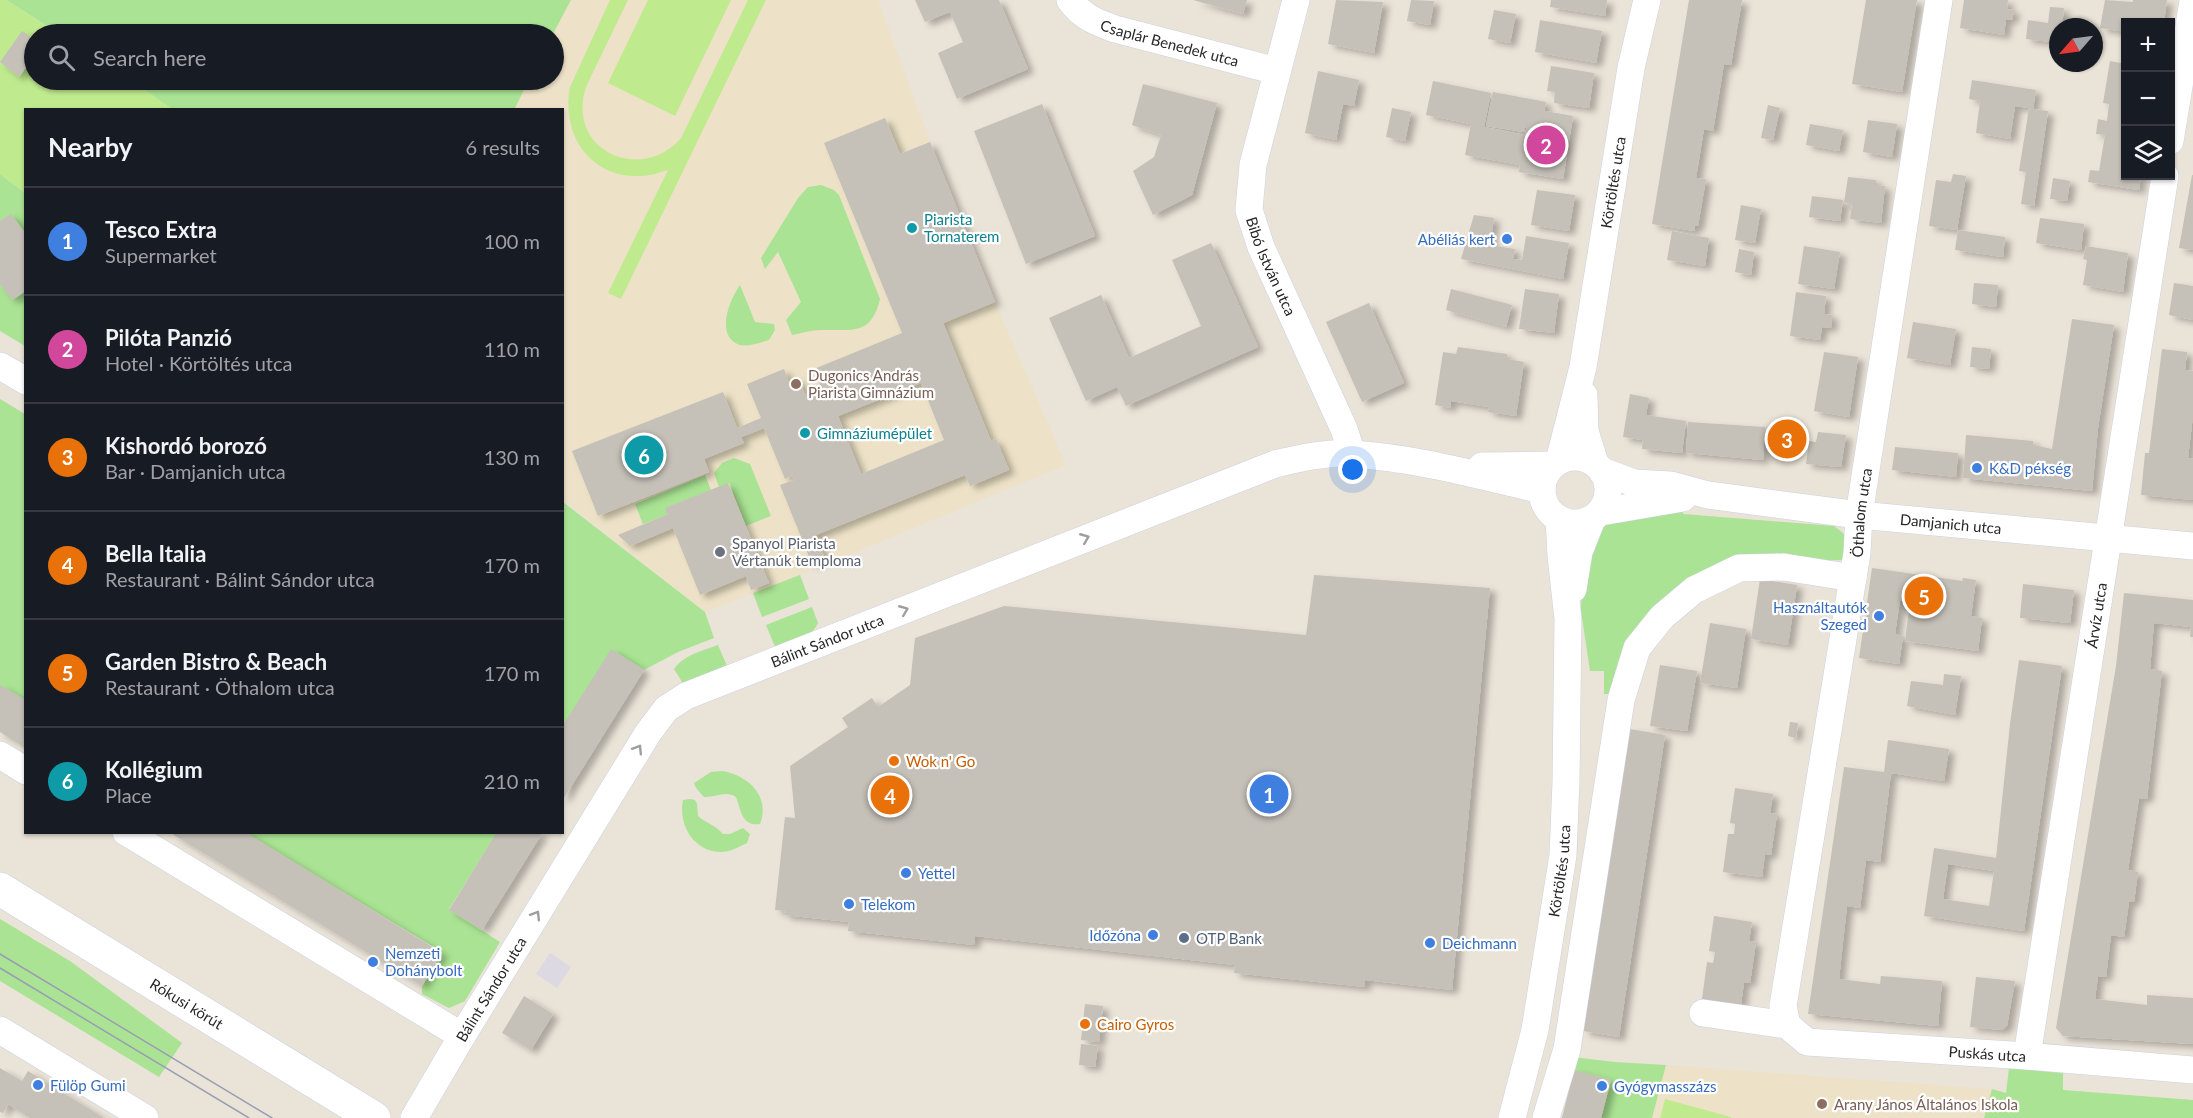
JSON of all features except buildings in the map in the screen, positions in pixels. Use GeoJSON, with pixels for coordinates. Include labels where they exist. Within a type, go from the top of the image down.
{"type":"FeatureCollection","features":[{"type":"Feature","properties":{"kind":"main road","name":"Rókusi körút"},"geometry":{"type":"LineString","coordinates":[[0,889],[374,1118]]}},
{"type":"Feature","properties":{"kind":"street","name":"Csaplár Benedek utca"},"geometry":{"type":"LineString","coordinates":[[1070,0],[1076,9],[1090,20],[1115,29],[1277,71]]}},
{"type":"Feature","properties":{"kind":"street","name":"Bibó István utca"},"geometry":{"type":"LineString","coordinates":[[1296,0],[1253,165],[1249,210],[1261,247],[1344,429],[1352,454]]}},
{"type":"Feature","properties":{"kind":"street","name":"Körtöltés utca"},"geometry":{"type":"LineString","coordinates":[[1556,463],[1583,367],[1631,68],[1647,0]]}},
{"type":"Feature","properties":{"kind":"street","name":"Öthalom utca"},"geometry":{"type":"LineString","coordinates":[[1787,1025],[1783,1006],[1853,578],[1860,515],[1939,0]]}},
{"type":"Feature","properties":{"kind":"street"},"geometry":{"type":"LineString","coordinates":[[2172,126],[2193,1]]}},
{"type":"Feature","properties":{"kind":"street","name":"Árvíz utca"},"geometry":{"type":"LineString","coordinates":[[2027,1056],[2164,180]]}},
{"type":"Feature","properties":{"kind":"street"},"geometry":{"type":"LineString","coordinates":[[0,366],[24,380]]}},
{"type":"Feature","properties":{"kind":"street","name":"Körtöltés utca"},"geometry":{"type":"LineString","coordinates":[[1583,367],[1585,430],[1598,467]]}},
{"type":"Feature","properties":{"kind":"street","name":"Bálint Sándor utca"},"geometry":{"type":"LineString","coordinates":[[414,1118],[648,733],[666,709],[686,696],[1275,464],[1312,456],[1352,454],[1445,467],[1542,490]]}},
{"type":"Feature","properties":{"kind":"street"},"geometry":{"type":"LineString","coordinates":[[1573,457],[1581,457],[1598,467],[1607,481],[1609,492],[1606,503],[1596,516],[1581,523],[1569,523],[1559,519],[1547,507],[1542,490],[1545,477],[1556,463],[1573,457]]}},
{"type":"Feature","properties":{"kind":"street","name":"Bálint Sándor utca"},"geometry":{"type":"LineString","coordinates":[[1445,467],[1556,463]]}},
{"type":"Feature","properties":{"kind":"street","name":"Damjanich utca"},"geometry":{"type":"LineString","coordinates":[[1598,467],[1634,483],[1671,485],[1708,495],[1860,515],[2193,546]]}},
{"type":"Feature","properties":{"kind":"street","name":"Damjanich utca"},"geometry":{"type":"LineString","coordinates":[[1596,516],[1634,505],[1708,495]]}},
{"type":"Feature","properties":{"kind":"street","name":"Körtöltés utca"},"geometry":{"type":"LineString","coordinates":[[1568,620],[1580,552],[1596,516]]}},
{"type":"Feature","properties":{"kind":"street","name":"Körtöltés utca"},"geometry":{"type":"LineString","coordinates":[[1512,1118],[1535,1030],[1563,855],[1568,620],[1559,519]]}},
{"type":"Feature","properties":{"kind":"street"},"geometry":{"type":"LineString","coordinates":[[1546,1118],[1567,1049],[1621,700],[1637,648],[1662,617],[1694,590],[1739,568],[1784,567],[1853,578]]}},
{"type":"Feature","properties":{"kind":"street"},"geometry":{"type":"LineString","coordinates":[[0,755],[24,770]]}},
{"type":"Feature","properties":{"kind":"street"},"geometry":{"type":"LineString","coordinates":[[129,834],[462,1036]]}},
{"type":"Feature","properties":{"kind":"street"},"geometry":{"type":"LineString","coordinates":[[1704,1013],[1787,1025]]}},
{"type":"Feature","properties":{"kind":"street","name":"Puskás utca"},"geometry":{"type":"LineString","coordinates":[[1787,1025],[1807,1042],[2027,1056],[2193,1070]]}},
{"type":"Feature","properties":{"kind":"street"},"geometry":{"type":"LineString","coordinates":[[0,1030],[146,1118]]}},
{"type":"Feature","properties":{"kind":"shaded area","name":"Dugonics András Piarista Gimnázium"},"geometry":{"type":"Polygon","coordinates":[[[571,0],[878,0],[930,142],[995,302],[1066,465],[705,612],[564,501],[564,108],[515,108],[524,90],[564,90],[564,24],[558,24],[571,0]]]}},
{"type":"Feature","properties":{"kind":"shaded area"},"geometry":{"type":"Polygon","coordinates":[[[550,953],[571,967],[557,988],[536,974],[550,953]]]}},
{"type":"Feature","properties":{"kind":"shaded area","name":"Arany János Általános Iskola"},"geometry":{"type":"Polygon","coordinates":[[[1666,1065],[1992,1089],[1983,1118],[1652,1118],[1666,1065]]]}},
{"type":"Feature","properties":{"kind":"green space"},"geometry":{"type":"Polygon","coordinates":[[[0,0],[6,0],[44,24],[24,24],[24,90],[144,90],[171,108],[24,108],[24,192],[0,174],[0,0]]]}},
{"type":"Feature","properties":{"kind":"green space"},"geometry":{"type":"Polygon","coordinates":[[[6,0],[571,0],[558,24],[44,24],[6,0]]]}},
{"type":"Feature","properties":{"kind":"green space"},"geometry":{"type":"Polygon","coordinates":[[[610,0],[628,0],[586,87],[583,100],[584,120],[590,136],[602,148],[616,156],[633,159],[650,158],[666,151],[681,138],[748,0],[766,0],[621,299],[608,293],[668,170],[641,176],[623,175],[607,170],[594,162],[575,137],[568,104],[570,87],[610,0]]]}},
{"type":"Feature","properties":{"kind":"green space"},"geometry":{"type":"Polygon","coordinates":[[[648,0],[731,0],[675,116],[608,83],[648,0]]]}},
{"type":"Feature","properties":{"kind":"green space"},"geometry":{"type":"Polygon","coordinates":[[[144,90],[524,90],[515,108],[171,108],[144,90]]]}},
{"type":"Feature","properties":{"kind":"green space"},"geometry":{"type":"Polygon","coordinates":[[[0,174],[24,192],[24,345],[0,331],[0,174]]]}},
{"type":"Feature","properties":{"kind":"green space"},"geometry":{"type":"Polygon","coordinates":[[[821,185],[834,190],[839,195],[880,299],[871,320],[858,328],[818,330],[792,335],[786,320],[801,302],[778,252],[765,269],[761,258],[798,198],[808,187],[821,185]]]}},
{"type":"Feature","properties":{"kind":"green space"},"geometry":{"type":"Polygon","coordinates":[[[740,285],[755,322],[774,324],[775,330],[769,340],[751,345],[740,345],[728,334],[726,317],[740,285]]]}},
{"type":"Feature","properties":{"kind":"green space"},"geometry":{"type":"Polygon","coordinates":[[[0,399],[24,413],[24,746],[0,732],[0,399]]]}},
{"type":"Feature","properties":{"kind":"green space"},"geometry":{"type":"Polygon","coordinates":[[[734,458],[750,464],[771,516],[746,526],[729,483],[719,487],[714,473],[722,463],[734,458]]]}},
{"type":"Feature","properties":{"kind":"green space"},"geometry":{"type":"Polygon","coordinates":[[[705,475],[711,490],[666,508],[668,514],[643,524],[635,504],[705,475]]]}},
{"type":"Feature","properties":{"kind":"green space"},"geometry":{"type":"Polygon","coordinates":[[[564,503],[705,612],[714,638],[678,652],[644,670],[611,650],[564,725],[564,503]]]}},
{"type":"Feature","properties":{"kind":"green space"},"geometry":{"type":"Polygon","coordinates":[[[1682,508],[1683,514],[1834,526],[1843,533],[1850,548],[1843,560],[1726,562],[1611,694],[1604,694],[1604,671],[1590,671],[1581,611],[1582,569],[1595,534],[1612,517],[1682,508]]]}},
{"type":"Feature","properties":{"kind":"green space"},"geometry":{"type":"Polygon","coordinates":[[[800,575],[809,599],[762,617],[753,593],[800,575]]]}},
{"type":"Feature","properties":{"kind":"green space"},"geometry":{"type":"Polygon","coordinates":[[[812,607],[818,623],[815,629],[800,640],[776,649],[766,625],[812,607]]]}},
{"type":"Feature","properties":{"kind":"green space"},"geometry":{"type":"Polygon","coordinates":[[[718,645],[727,666],[684,685],[674,669],[678,664],[688,657],[718,645]]]}},
{"type":"Feature","properties":{"kind":"green space"},"geometry":{"type":"Polygon","coordinates":[[[721,771],[740,777],[754,788],[762,804],[763,814],[760,824],[749,823],[746,820],[736,797],[724,794],[704,797],[696,788],[694,783],[711,772],[721,771]]]}},
{"type":"Feature","properties":{"kind":"green space"},"geometry":{"type":"Polygon","coordinates":[[[683,800],[695,800],[697,804],[698,816],[723,834],[730,834],[743,828],[750,834],[747,843],[720,852],[702,847],[685,827],[683,800]]]}},
{"type":"Feature","properties":{"kind":"green space"},"geometry":{"type":"Polygon","coordinates":[[[247,834],[496,834],[449,909],[500,942],[465,1001],[449,1008],[422,994],[422,986],[442,952],[247,834]]]}},
{"type":"Feature","properties":{"kind":"green space"},"geometry":{"type":"Polygon","coordinates":[[[0,919],[70,961],[182,1043],[159,1077],[0,981],[0,919]]]}},
{"type":"Feature","properties":{"kind":"green space"},"geometry":{"type":"Polygon","coordinates":[[[1573,1057],[1666,1065],[1652,1118],[1601,1118],[1610,1080],[1571,1070],[1573,1057]]]}},
{"type":"Feature","properties":{"kind":"green space"},"geometry":{"type":"Polygon","coordinates":[[[2009,1068],[2063,1073],[2063,1090],[2193,1100],[2193,1118],[1984,1118],[1992,1089],[2006,1093],[2009,1068]]]}},
{"type":"Feature","properties":{"kind":"green space"},"geometry":{"type":"Polygon","coordinates":[[[1665,1099],[1731,1117],[1731,1118],[1660,1118],[1665,1099]]]}},
{"type":"Feature","properties":{"kind":"tram line"},"geometry":{"type":"LineString","coordinates":[[0,954],[272,1118]]}},
{"type":"Feature","properties":{"kind":"tram line"},"geometry":{"type":"LineString","coordinates":[[0,968],[249,1118]]}},
{"type":"Feature","properties":{"kind":"place","name":"Pilóta Panzió"},"geometry":{"type":"Point","coordinates":[1546,145]}},
{"type":"Feature","properties":{"kind":"place","name":"Piarista Tornaterem"},"geometry":{"type":"Point","coordinates":[912,228]}},
{"type":"Feature","properties":{"kind":"place","name":"Abéliás kert"},"geometry":{"type":"Point","coordinates":[1507,239]}},
{"type":"Feature","properties":{"kind":"place","name":"Dugonics András Piarista Gimnázium"},"geometry":{"type":"Point","coordinates":[796,384]}},
{"type":"Feature","properties":{"kind":"place","name":"Gimnáziumépület"},"geometry":{"type":"Point","coordinates":[805,433]}},
{"type":"Feature","properties":{"kind":"place","name":"Kishordó borozó"},"geometry":{"type":"Point","coordinates":[1787,439]}},
{"type":"Feature","properties":{"kind":"place","name":"Kollégium"},"geometry":{"type":"Point","coordinates":[644,455]}},
{"type":"Feature","properties":{"kind":"place","name":"K&D pékség"},"geometry":{"type":"Point","coordinates":[1977,468]}},
{"type":"Feature","properties":{"kind":"place","name":"Spanyol Piarista Vértanúk temploma"},"geometry":{"type":"Point","coordinates":[720,552]}},
{"type":"Feature","properties":{"kind":"place","name":"Garden Bistro & Beach"},"geometry":{"type":"Point","coordinates":[1924,596]}},
{"type":"Feature","properties":{"kind":"place","name":"Használtautók Szeged"},"geometry":{"type":"Point","coordinates":[1879,616]}},
{"type":"Feature","properties":{"kind":"place","name":"Wok n' Go"},"geometry":{"type":"Point","coordinates":[894,761]}},
{"type":"Feature","properties":{"kind":"place","name":"Tesco Extra"},"geometry":{"type":"Point","coordinates":[1269,794]}},
{"type":"Feature","properties":{"kind":"place","name":"Bella Italia"},"geometry":{"type":"Point","coordinates":[890,795]}},
{"type":"Feature","properties":{"kind":"place","name":"Yettel"},"geometry":{"type":"Point","coordinates":[906,873]}},
{"type":"Feature","properties":{"kind":"place","name":"Telekom"},"geometry":{"type":"Point","coordinates":[849,904]}},
{"type":"Feature","properties":{"kind":"place","name":"Időzóna"},"geometry":{"type":"Point","coordinates":[1153,935]}},
{"type":"Feature","properties":{"kind":"place","name":"OTP Bank"},"geometry":{"type":"Point","coordinates":[1184,938]}},
{"type":"Feature","properties":{"kind":"place","name":"Deichmann"},"geometry":{"type":"Point","coordinates":[1430,943]}},
{"type":"Feature","properties":{"kind":"place","name":"Nemzeti Dohánybolt"},"geometry":{"type":"Point","coordinates":[373,962]}},
{"type":"Feature","properties":{"kind":"place","name":"Cairo Gyros"},"geometry":{"type":"Point","coordinates":[1085,1024]}},
{"type":"Feature","properties":{"kind":"place","name":"Fülöp Gumi"},"geometry":{"type":"Point","coordinates":[38,1085]}},
{"type":"Feature","properties":{"kind":"place","name":"Gyógymasszázs"},"geometry":{"type":"Point","coordinates":[1602,1086]}},
{"type":"Feature","properties":{"kind":"place","name":"Arany János Általános Iskola"},"geometry":{"type":"Point","coordinates":[1822,1104]}}]}
